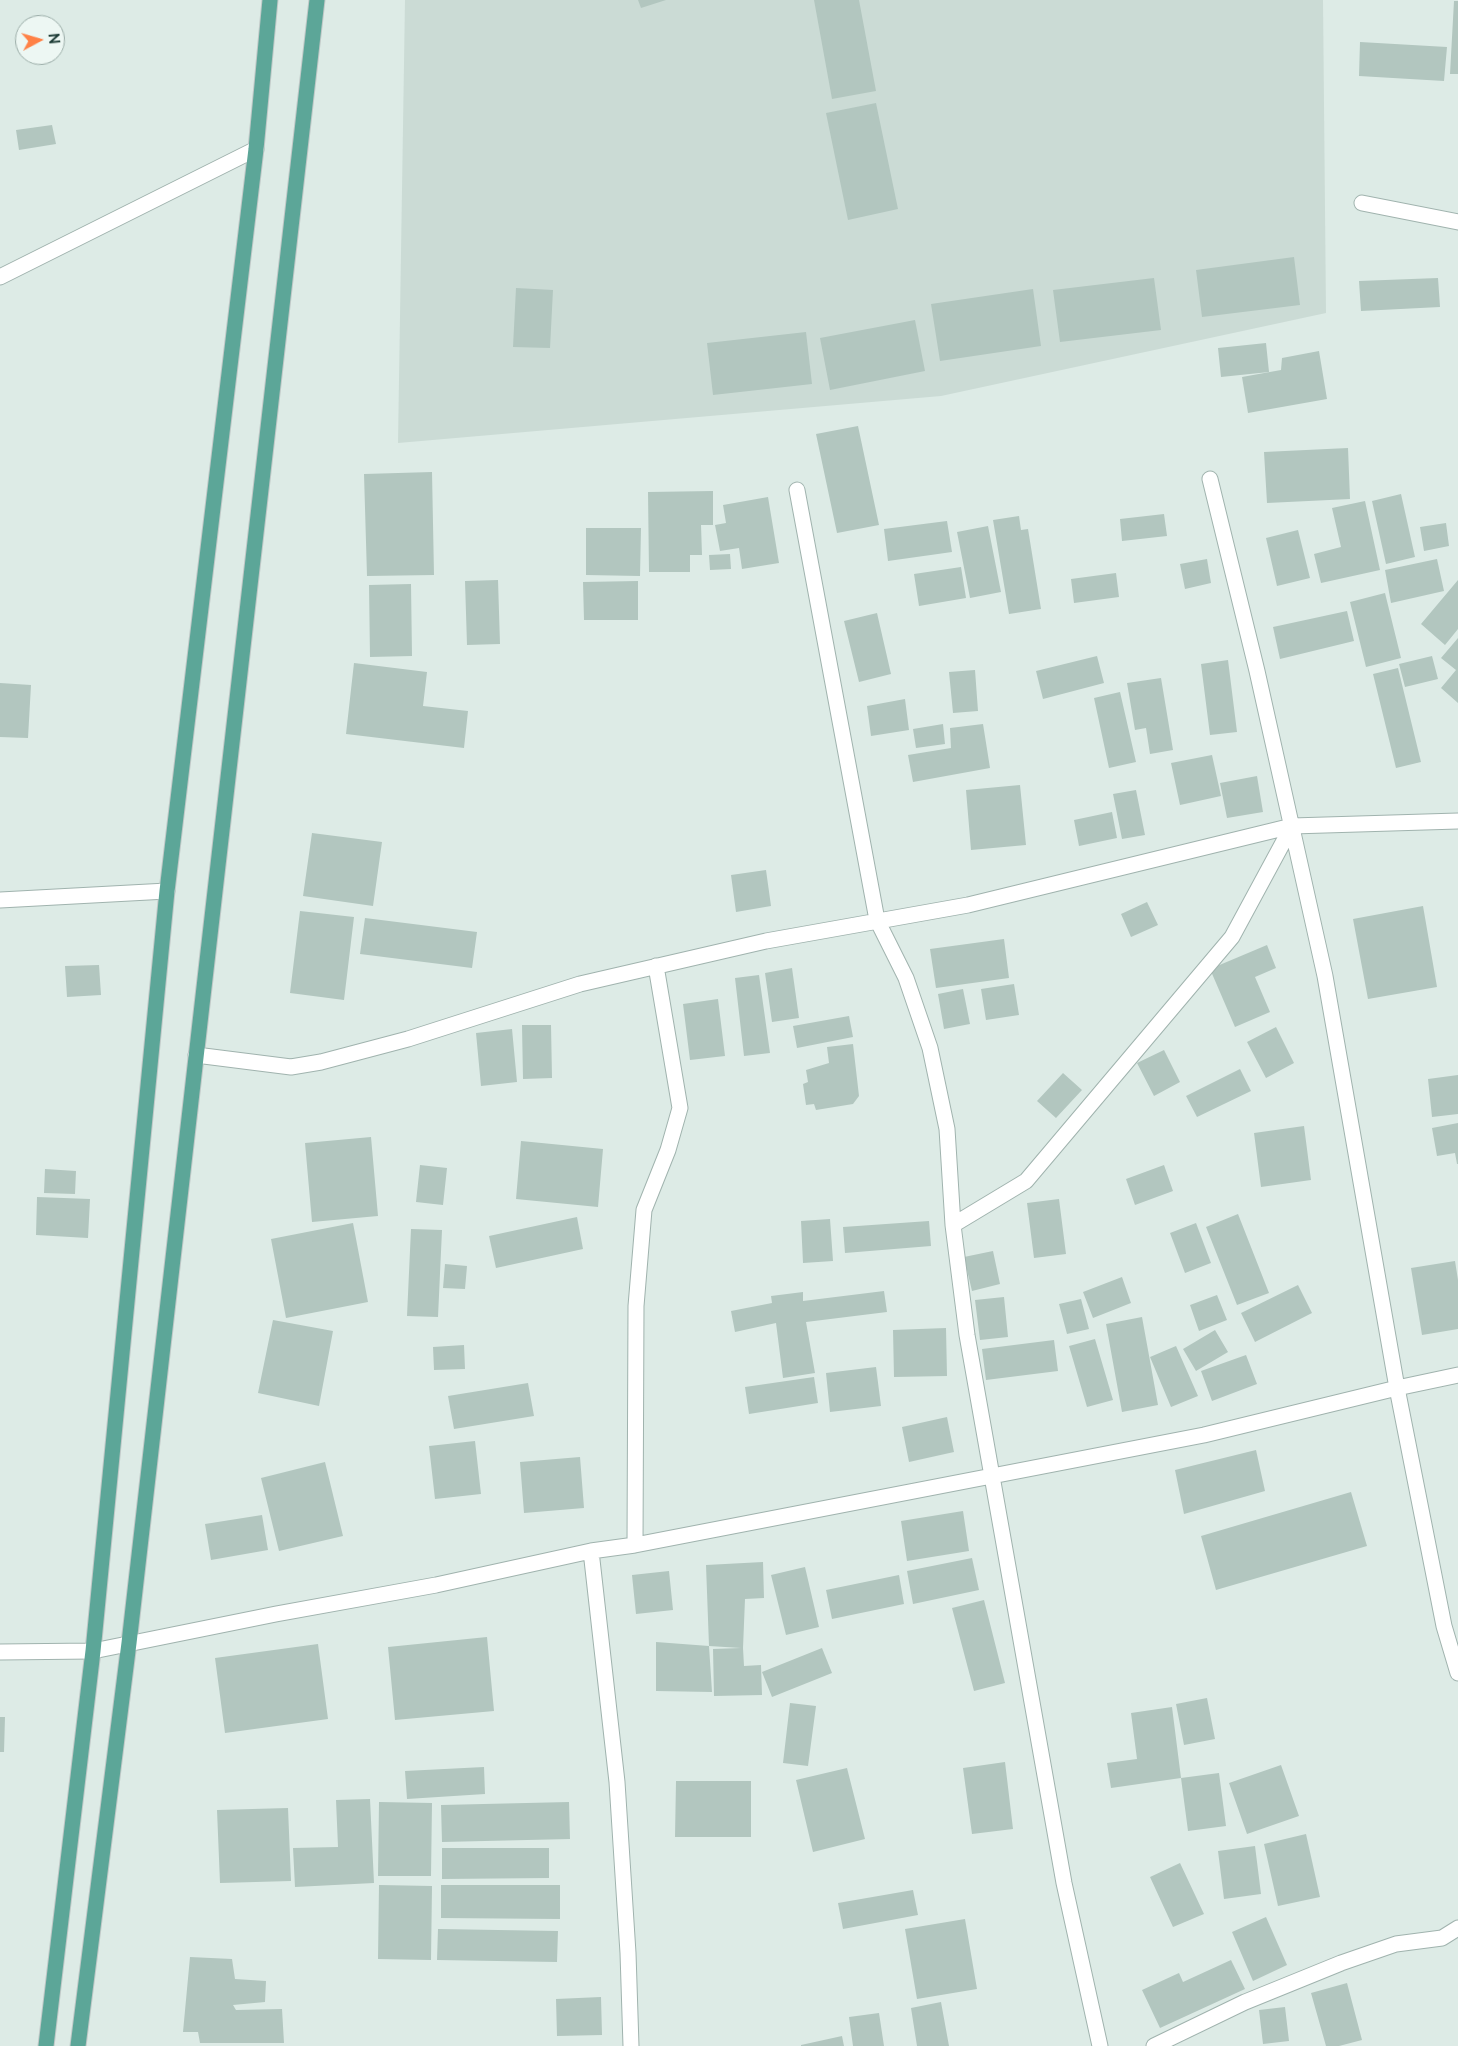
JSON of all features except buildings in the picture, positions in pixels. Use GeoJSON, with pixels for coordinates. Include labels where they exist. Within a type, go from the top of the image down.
{"type":"FeatureCollection","features":[{"type":"Feature","properties":{"kind":"main road"},"geometry":{"type":"LineString","coordinates":[[46,2046],[92,1651],[167,892],[256,149],[270,0]]}},
{"type":"Feature","properties":{"kind":"main road"},"geometry":{"type":"LineString","coordinates":[[78,2046],[129,1643],[317,0]]}},
{"type":"Feature","properties":{"kind":"street"},"geometry":{"type":"LineString","coordinates":[[0,276],[256,149]]}},
{"type":"Feature","properties":{"kind":"street"},"geometry":{"type":"LineString","coordinates":[[1362,203],[1458,222]]}},
{"type":"Feature","properties":{"kind":"street"},"geometry":{"type":"LineString","coordinates":[[1210,479],[1292,826],[1325,976],[1397,1388],[1444,1626],[1458,1673]]}},
{"type":"Feature","properties":{"kind":"street"},"geometry":{"type":"LineString","coordinates":[[797,490],[877,920],[906,978],[930,1048],[947,1129],[953,1224],[967,1335],[1064,1882],[1100,2046]]}},
{"type":"Feature","properties":{"kind":"street"},"geometry":{"type":"LineString","coordinates":[[196,1055],[291,1067],[321,1062],[408,1039],[580,984],[766,941],[968,905],[1292,826],[1458,821]]}},
{"type":"Feature","properties":{"kind":"street"},"geometry":{"type":"LineString","coordinates":[[953,1224],[1026,1181],[1232,937],[1292,826]]}},
{"type":"Feature","properties":{"kind":"street"},"geometry":{"type":"LineString","coordinates":[[0,900],[167,892]]}},
{"type":"Feature","properties":{"kind":"street"},"geometry":{"type":"LineString","coordinates":[[634,1545],[636,1306],[644,1210],[668,1150],[680,1108],[656,966]]}},
{"type":"Feature","properties":{"kind":"street"},"geometry":{"type":"LineString","coordinates":[[0,1652],[92,1651],[276,1614],[436,1585],[591,1551],[634,1545],[1204,1434],[1458,1375]]}},
{"type":"Feature","properties":{"kind":"street"},"geometry":{"type":"LineString","coordinates":[[591,1551],[617,1782],[628,1953],[631,2046]]}},
{"type":"Feature","properties":{"kind":"street"},"geometry":{"type":"LineString","coordinates":[[1154,2046],[1245,2002],[1341,1964],[1396,1944],[1442,1938],[1458,1928]]}},
{"type":"Feature","properties":{"kind":"shaded area"},"geometry":{"type":"Polygon","coordinates":[[[405,0],[1323,0],[1326,313],[941,396],[398,443],[405,0]]]}}]}
